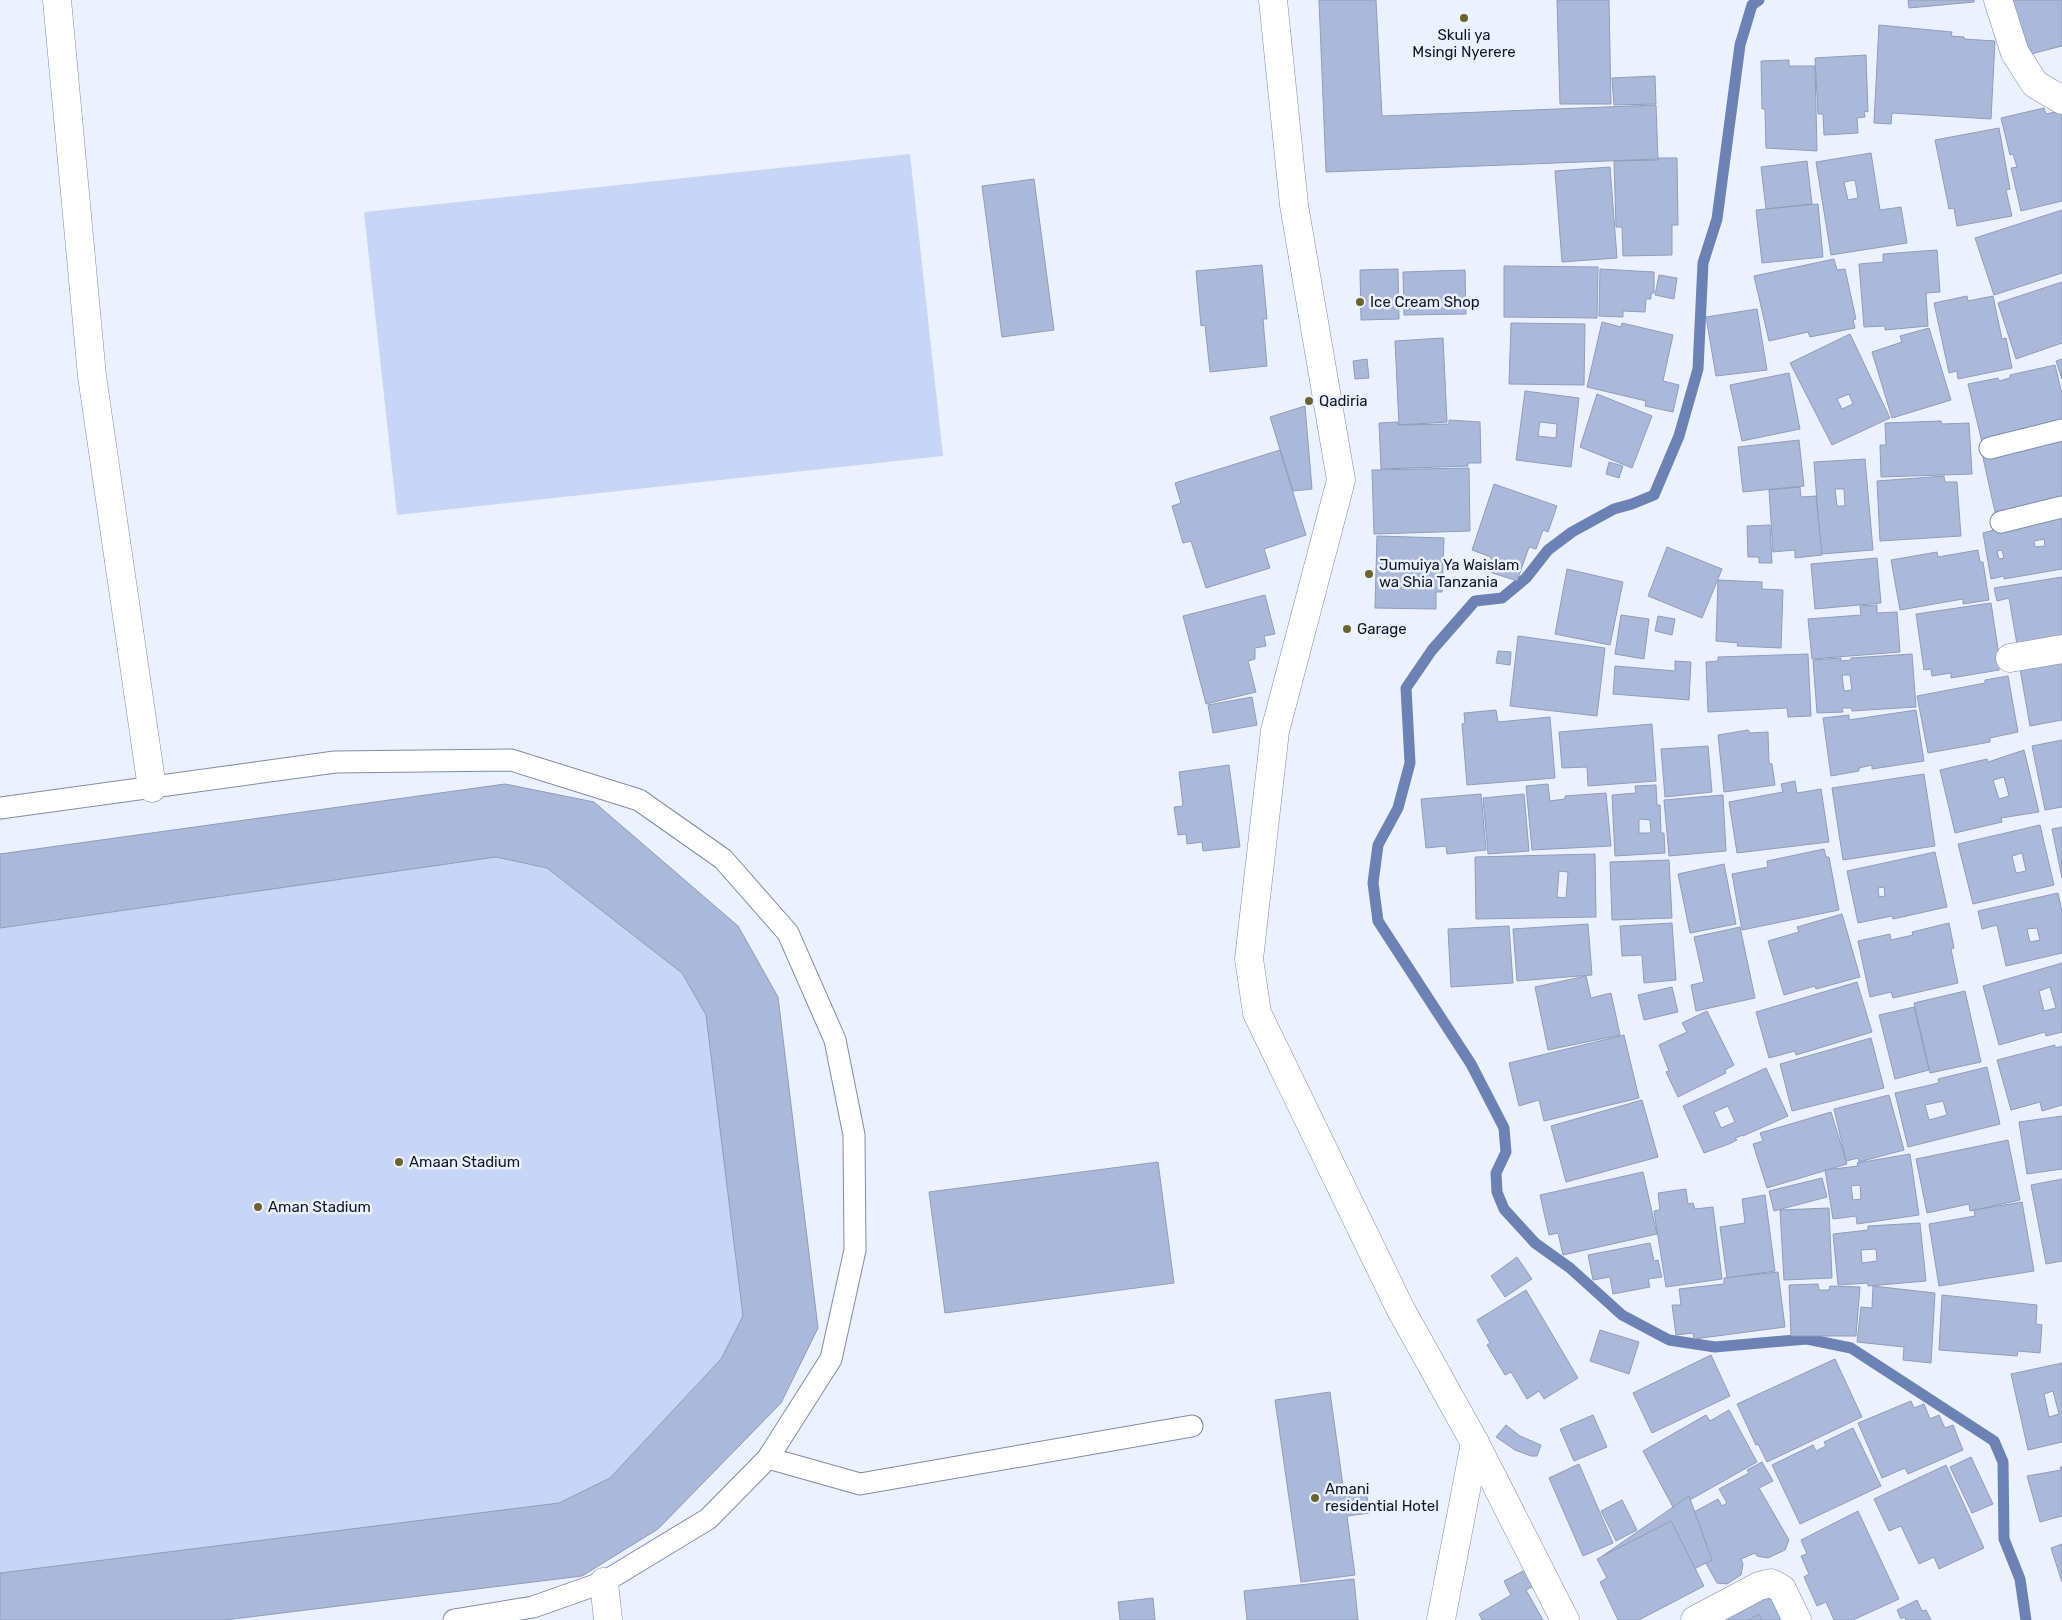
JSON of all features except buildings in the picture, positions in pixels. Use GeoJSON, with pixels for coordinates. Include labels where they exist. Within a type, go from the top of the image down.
{"type":"FeatureCollection","features":[{"type":"Feature","properties":{"kind":"street"},"geometry":{"type":"LineString","coordinates":[[57,0],[92,376],[152,788]]}},
{"type":"Feature","properties":{"kind":"street"},"geometry":{"type":"LineString","coordinates":[[1273,0],[1294,206],[1341,480],[1275,730],[1250,959],[1256,1013],[1400,1308],[1475,1444],[1565,1620]]}},
{"type":"Feature","properties":{"kind":"street"},"geometry":{"type":"LineString","coordinates":[[1998,0],[2015,53],[2030,77],[2035,84],[2062,100]]}},
{"type":"Feature","properties":{"kind":"street"},"geometry":{"type":"LineString","coordinates":[[2010,658],[2062,648]]}},
{"type":"Feature","properties":{"kind":"street"},"geometry":{"type":"LineString","coordinates":[[1441,1620],[1475,1444]]}},
{"type":"Feature","properties":{"kind":"street"},"geometry":{"type":"LineString","coordinates":[[604,1582],[608,1620]]}},
{"type":"Feature","properties":{"kind":"street"},"geometry":{"type":"LineString","coordinates":[[1695,1620],[1759,1586],[1771,1584],[1782,1589],[1797,1620]]}},
{"type":"Feature","properties":{"kind":"lane"},"geometry":{"type":"LineString","coordinates":[[1990,448],[2062,430]]}},
{"type":"Feature","properties":{"kind":"lane"},"geometry":{"type":"LineString","coordinates":[[2001,522],[2062,507]]}},
{"type":"Feature","properties":{"kind":"lane"},"geometry":{"type":"LineString","coordinates":[[0,808],[335,762],[511,760],[639,800],[723,859],[788,933],[835,1040],[854,1135],[855,1250],[831,1359],[768,1458],[708,1519],[604,1582],[533,1607],[454,1620]]}},
{"type":"Feature","properties":{"kind":"lane"},"geometry":{"type":"LineString","coordinates":[[768,1458],[860,1484],[1192,1426]]}},
{"type":"Feature","properties":{"kind":"shaded area"},"geometry":{"type":"Polygon","coordinates":[[[910,154],[943,456],[397,515],[364,212],[910,154]]]}},
{"type":"Feature","properties":{"kind":"shaded area","name":"Amaan Stadium"},"geometry":{"type":"Polygon","coordinates":[[[504,784],[594,802],[738,926],[778,997],[818,1328],[781,1403],[658,1529],[582,1576],[225,1620],[0,1620],[0,854],[504,784]]]}},
{"type":"Feature","properties":{"kind":"waterway"},"geometry":{"type":"LineString","coordinates":[[1759,0],[1752,5],[1740,45],[1717,219],[1703,263],[1698,369],[1679,436],[1654,495],[1614,509],[1572,532],[1548,550],[1526,578],[1502,598],[1475,601],[1432,650],[1406,688],[1410,763],[1398,808],[1378,845],[1373,883],[1378,921],[1471,1064],[1504,1128],[1506,1152],[1496,1173],[1497,1192],[1504,1209],[1535,1243],[1570,1268],[1622,1315],[1669,1340],[1715,1347],[1807,1339],[1851,1348],[1994,1441],[2003,1462],[2004,1539],[2020,1579],[2026,1620]]}},
{"type":"Feature","properties":{"kind":"place","name":"Skuli ya Msingi Nyerere"},"geometry":{"type":"Point","coordinates":[1464,18]}},
{"type":"Feature","properties":{"kind":"place","name":"Ice Cream Shop"},"geometry":{"type":"Point","coordinates":[1360,302]}},
{"type":"Feature","properties":{"kind":"place","name":"Qadiria"},"geometry":{"type":"Point","coordinates":[1309,401]}},
{"type":"Feature","properties":{"kind":"place","name":"Jumuiya Ya Waislam wa Shia Tanzania"},"geometry":{"type":"Point","coordinates":[1369,574]}},
{"type":"Feature","properties":{"kind":"place","name":"Garage"},"geometry":{"type":"Point","coordinates":[1347,629]}},
{"type":"Feature","properties":{"kind":"place","name":"Amaan Stadium"},"geometry":{"type":"Point","coordinates":[399,1162]}},
{"type":"Feature","properties":{"kind":"place","name":"Aman Stadium"},"geometry":{"type":"Point","coordinates":[258,1207]}},
{"type":"Feature","properties":{"kind":"place","name":"Amani residential Hotel"},"geometry":{"type":"Point","coordinates":[1315,1498]}}]}
